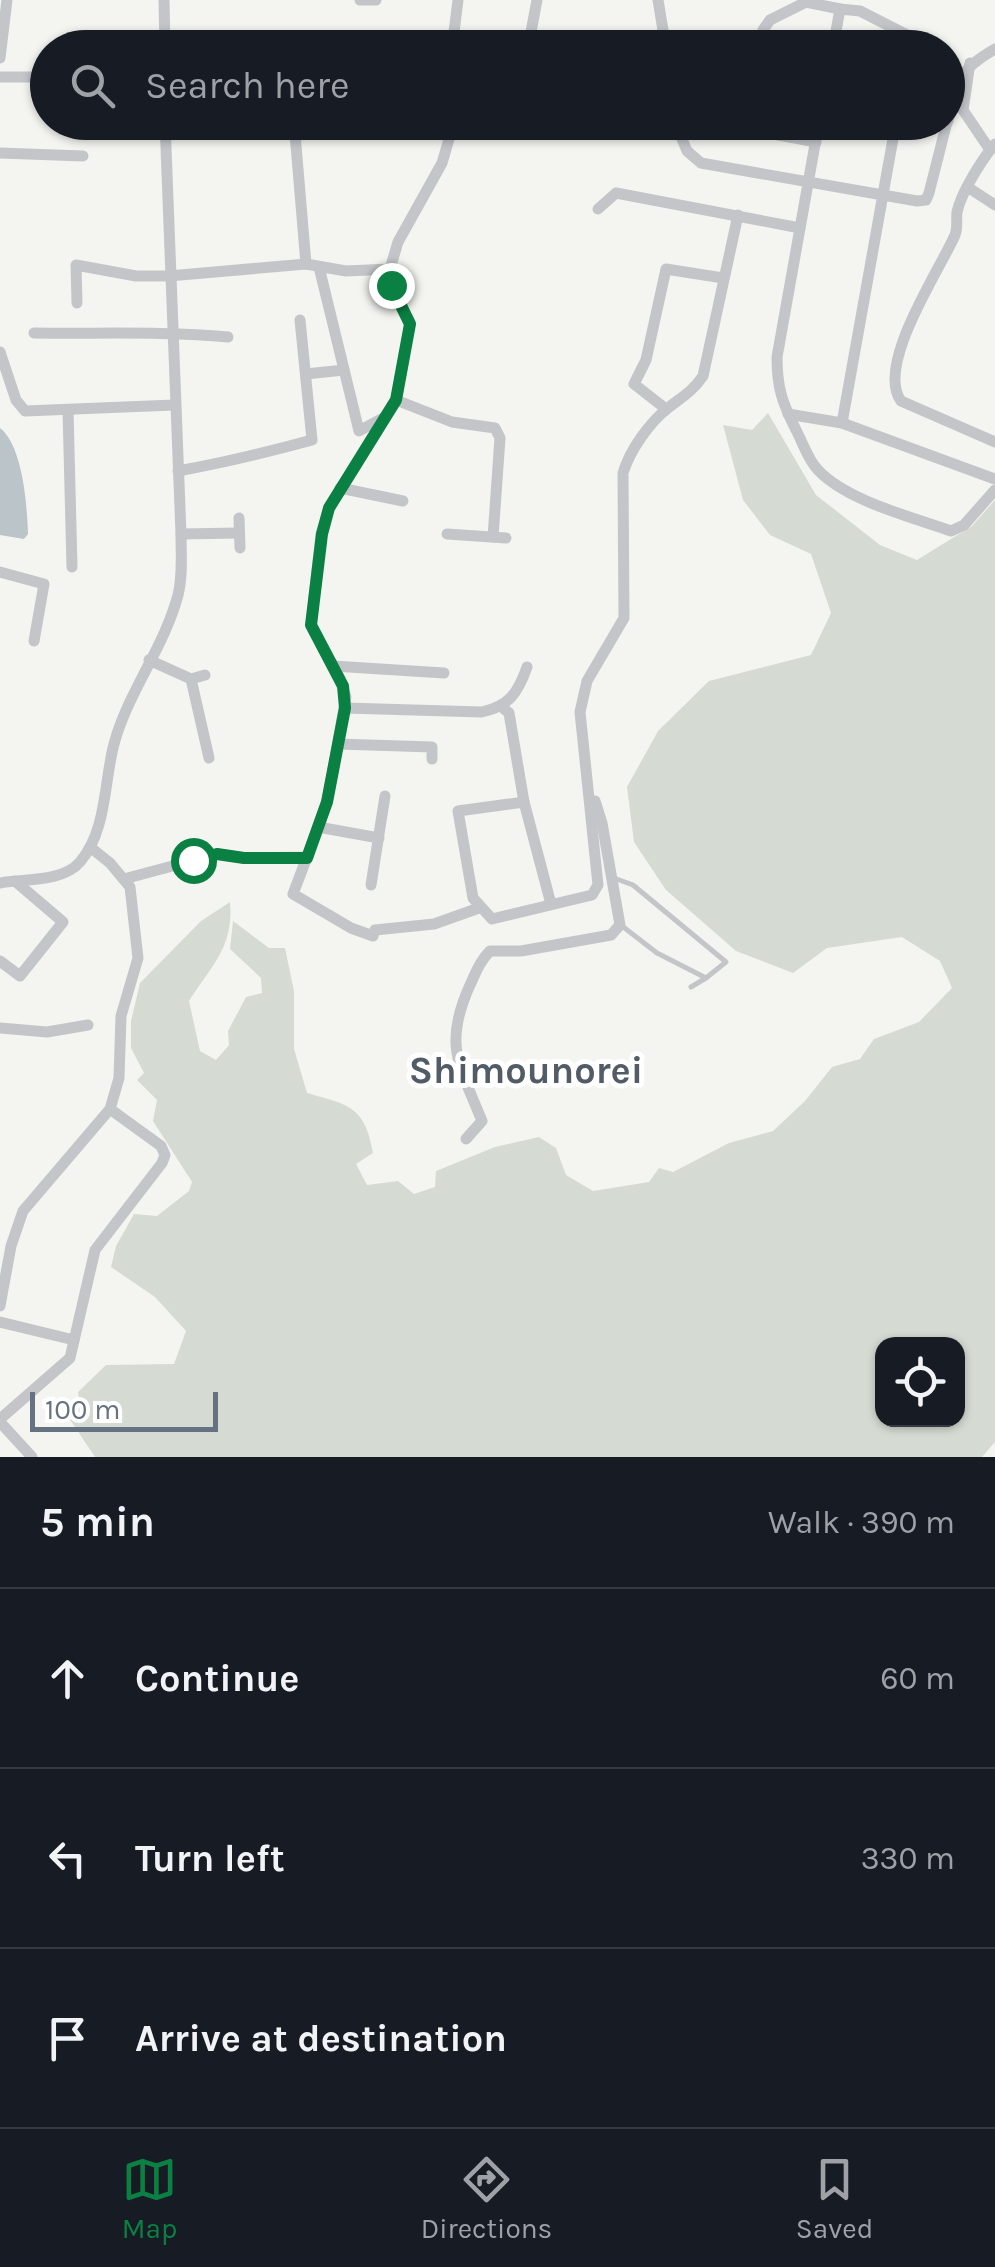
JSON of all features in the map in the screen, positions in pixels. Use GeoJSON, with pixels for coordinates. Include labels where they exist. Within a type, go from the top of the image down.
{"type":"FeatureCollection","features":[{"type":"Feature","properties":{"kind":"street"},"geometry":{"type":"LineString","coordinates":[[0,58],[6,0]]}},
{"type":"Feature","properties":{"kind":"street"},"geometry":{"type":"LineString","coordinates":[[164,0],[164,30]]}},
{"type":"Feature","properties":{"kind":"street"},"geometry":{"type":"LineString","coordinates":[[360,0],[376,0]]}},
{"type":"Feature","properties":{"kind":"street"},"geometry":{"type":"LineString","coordinates":[[454,30],[458,0]]}},
{"type":"Feature","properties":{"kind":"street"},"geometry":{"type":"LineString","coordinates":[[531,30],[537,0]]}},
{"type":"Feature","properties":{"kind":"street"},"geometry":{"type":"LineString","coordinates":[[658,0],[663,30]]}},
{"type":"Feature","properties":{"kind":"street"},"geometry":{"type":"LineString","coordinates":[[764,30],[770,20],[806,2],[840,9],[863,5],[900,30]]}},
{"type":"Feature","properties":{"kind":"street"},"geometry":{"type":"LineString","coordinates":[[836,30],[840,9]]}},
{"type":"Feature","properties":{"kind":"street"},"geometry":{"type":"LineString","coordinates":[[965,69],[995,49]]}},
{"type":"Feature","properties":{"kind":"street"},"geometry":{"type":"LineString","coordinates":[[965,101],[970,63]]}},
{"type":"Feature","properties":{"kind":"street"},"geometry":{"type":"LineString","coordinates":[[0,77],[30,77]]}},
{"type":"Feature","properties":{"kind":"street"},"geometry":{"type":"LineString","coordinates":[[965,112],[993,147],[958,210],[958,231],[912,314],[895,384],[901,401],[995,442]]}},
{"type":"Feature","properties":{"kind":"street"},"geometry":{"type":"LineString","coordinates":[[0,883],[71,870],[90,847],[114,744],[133,690],[178,594],[181,534],[165,140]]}},
{"type":"Feature","properties":{"kind":"street"},"geometry":{"type":"LineString","coordinates":[[296,140],[313,266],[359,431],[384,417]]}},
{"type":"Feature","properties":{"kind":"street"},"geometry":{"type":"LineString","coordinates":[[449,140],[442,163],[398,242],[390,269],[391,285],[410,324],[396,400],[340,488],[322,534],[311,625],[343,686],[345,708],[318,827],[293,894],[373,936],[375,930],[434,924],[480,908]]}},
{"type":"Feature","properties":{"kind":"street"},"geometry":{"type":"LineString","coordinates":[[682,140],[687,151],[701,163],[882,197],[926,200],[942,140]]}},
{"type":"Feature","properties":{"kind":"street"},"geometry":{"type":"LineString","coordinates":[[805,140],[816,142],[777,357],[777,388],[814,467],[862,498],[951,531],[964,526],[995,490]]}},
{"type":"Feature","properties":{"kind":"street"},"geometry":{"type":"LineString","coordinates":[[842,423],[893,140]]}},
{"type":"Feature","properties":{"kind":"street"},"geometry":{"type":"LineString","coordinates":[[0,153],[83,156]]}},
{"type":"Feature","properties":{"kind":"street"},"geometry":{"type":"LineString","coordinates":[[969,188],[995,205]]}},
{"type":"Feature","properties":{"kind":"street"},"geometry":{"type":"LineString","coordinates":[[598,209],[616,193],[800,228]]}},
{"type":"Feature","properties":{"kind":"street"},"geometry":{"type":"LineString","coordinates":[[524,802],[458,811],[473,898],[492,919],[592,895],[598,885],[580,712],[588,681],[624,618],[623,473],[629,456],[666,409],[692,392],[703,376],[738,215]]}},
{"type":"Feature","properties":{"kind":"street"},"geometry":{"type":"LineString","coordinates":[[77,303],[76,266],[103,272],[169,276],[313,266],[346,271],[390,269]]}},
{"type":"Feature","properties":{"kind":"street"},"geometry":{"type":"LineString","coordinates":[[666,409],[634,384],[646,360],[666,269],[723,278]]}},
{"type":"Feature","properties":{"kind":"street"},"geometry":{"type":"LineString","coordinates":[[178,472],[312,440],[300,320]]}},
{"type":"Feature","properties":{"kind":"street"},"geometry":{"type":"LineString","coordinates":[[34,334],[172,332],[228,337]]}},
{"type":"Feature","properties":{"kind":"street"},"geometry":{"type":"LineString","coordinates":[[0,352],[16,400],[25,411],[174,405]]}},
{"type":"Feature","properties":{"kind":"street"},"geometry":{"type":"LineString","coordinates":[[306,374],[344,370]]}},
{"type":"Feature","properties":{"kind":"street"},"geometry":{"type":"LineString","coordinates":[[396,400],[452,422],[495,428],[500,438],[499,538],[447,534]]}},
{"type":"Feature","properties":{"kind":"street"},"geometry":{"type":"LineString","coordinates":[[68,410],[72,567]]}},
{"type":"Feature","properties":{"kind":"street"},"geometry":{"type":"LineString","coordinates":[[788,414],[842,423],[995,479]]}},
{"type":"Feature","properties":{"kind":"street"},"geometry":{"type":"LineString","coordinates":[[340,488],[404,501]]}},
{"type":"Feature","properties":{"kind":"street"},"geometry":{"type":"LineString","coordinates":[[239,518],[240,548]]}},
{"type":"Feature","properties":{"kind":"street"},"geometry":{"type":"LineString","coordinates":[[181,534],[240,533]]}},
{"type":"Feature","properties":{"kind":"street"},"geometry":{"type":"LineString","coordinates":[[0,572],[44,584],[34,641]]}},
{"type":"Feature","properties":{"kind":"street"},"geometry":{"type":"LineString","coordinates":[[149,660],[191,679],[205,676]]}},
{"type":"Feature","properties":{"kind":"street"},"geometry":{"type":"LineString","coordinates":[[333,666],[444,672]]}},
{"type":"Feature","properties":{"kind":"street"},"geometry":{"type":"LineString","coordinates":[[345,708],[482,712],[502,708],[518,691],[527,667]]}},
{"type":"Feature","properties":{"kind":"street"},"geometry":{"type":"LineString","coordinates":[[191,679],[209,758]]}},
{"type":"Feature","properties":{"kind":"street"},"geometry":{"type":"LineString","coordinates":[[502,708],[509,713],[524,802],[551,904]]}},
{"type":"Feature","properties":{"kind":"street"},"geometry":{"type":"LineString","coordinates":[[338,744],[432,747],[432,758]]}},
{"type":"Feature","properties":{"kind":"street"},"geometry":{"type":"LineString","coordinates":[[466,1138],[482,1121],[454,1051],[455,1035],[459,1010],[482,960],[490,951],[521,951],[611,934],[620,925],[602,823],[586,763]]}},
{"type":"Feature","properties":{"kind":"street"},"geometry":{"type":"LineString","coordinates":[[371,884],[385,796]]}},
{"type":"Feature","properties":{"kind":"street"},"geometry":{"type":"LineString","coordinates":[[318,827],[379,838]]}},
{"type":"Feature","properties":{"kind":"street"},"geometry":{"type":"LineString","coordinates":[[0,1306],[11,1246],[24,1211],[110,1108],[119,1078],[121,1016],[138,958],[130,887],[90,847]]}},
{"type":"Feature","properties":{"kind":"street"},"geometry":{"type":"LineString","coordinates":[[124,878],[217,854],[307,858]]}},
{"type":"Feature","properties":{"kind":"street"},"geometry":{"type":"LineString","coordinates":[[0,961],[20,976],[63,922],[15,880]]}},
{"type":"Feature","properties":{"kind":"street"},"geometry":{"type":"LineString","coordinates":[[0,1028],[47,1032],[88,1025]]}},
{"type":"Feature","properties":{"kind":"street"},"geometry":{"type":"LineString","coordinates":[[32,1457],[0,1420],[70,1358],[95,1250],[166,1155],[162,1146],[110,1108]]}},
{"type":"Feature","properties":{"kind":"street"},"geometry":{"type":"LineString","coordinates":[[0,1322],[74,1340]]}},
{"type":"Feature","properties":{"kind":"lane"},"geometry":{"type":"LineString","coordinates":[[611,878],[632,885],[726,962],[691,987]]}},
{"type":"Feature","properties":{"kind":"lane"},"geometry":{"type":"LineString","coordinates":[[620,925],[657,953],[706,978]]}},
{"type":"Feature","properties":{"kind":"shaded area"},"geometry":{"type":"Polygon","coordinates":[[[768,413],[816,495],[880,545],[917,560],[972,526],[995,500],[995,1442],[982,1457],[95,1457],[69,1418],[80,1406],[78,1392],[106,1365],[174,1364],[186,1331],[155,1297],[111,1267],[116,1246],[134,1214],[157,1216],[189,1191],[192,1182],[153,1121],[157,1100],[137,1080],[144,1073],[131,1048],[131,1021],[140,983],[201,921],[230,902],[225,944],[189,1001],[200,1051],[216,1060],[229,1045],[228,1031],[246,997],[262,993],[261,978],[230,949],[233,921],[269,948],[285,948],[294,991],[294,1049],[307,1093],[344,1105],[360,1117],[373,1153],[356,1164],[367,1185],[398,1181],[414,1194],[435,1187],[436,1171],[495,1147],[539,1137],[556,1148],[566,1175],[593,1191],[649,1182],[659,1168],[673,1172],[729,1143],[773,1131],[805,1101],[832,1067],[860,1059],[874,1039],[919,1022],[952,988],[940,961],[902,937],[827,948],[793,973],[736,951],[666,890],[634,842],[627,787],[658,731],[709,681],[811,655],[831,613],[811,554],[770,535],[743,500],[723,425],[752,430],[768,413]]]}},
{"type":"Feature","properties":{"kind":"shaded area"},"geometry":{"type":"Polygon","coordinates":[[[0,428],[19,462],[28,534],[24,539],[0,535],[0,428]]]}},
{"type":"Feature","properties":{"kind":"district","name":"Shimounorei"},"geometry":{"type":"Point","coordinates":[526,1070]}},
{"type":"Feature","properties":{"kind":"route"},"geometry":{"type":"LineString","coordinates":[[193,860],[217,854],[307,858],[327,802],[346,696],[311,625],[315,579],[329,508],[396,400],[410,324],[391,285]]}}]}
